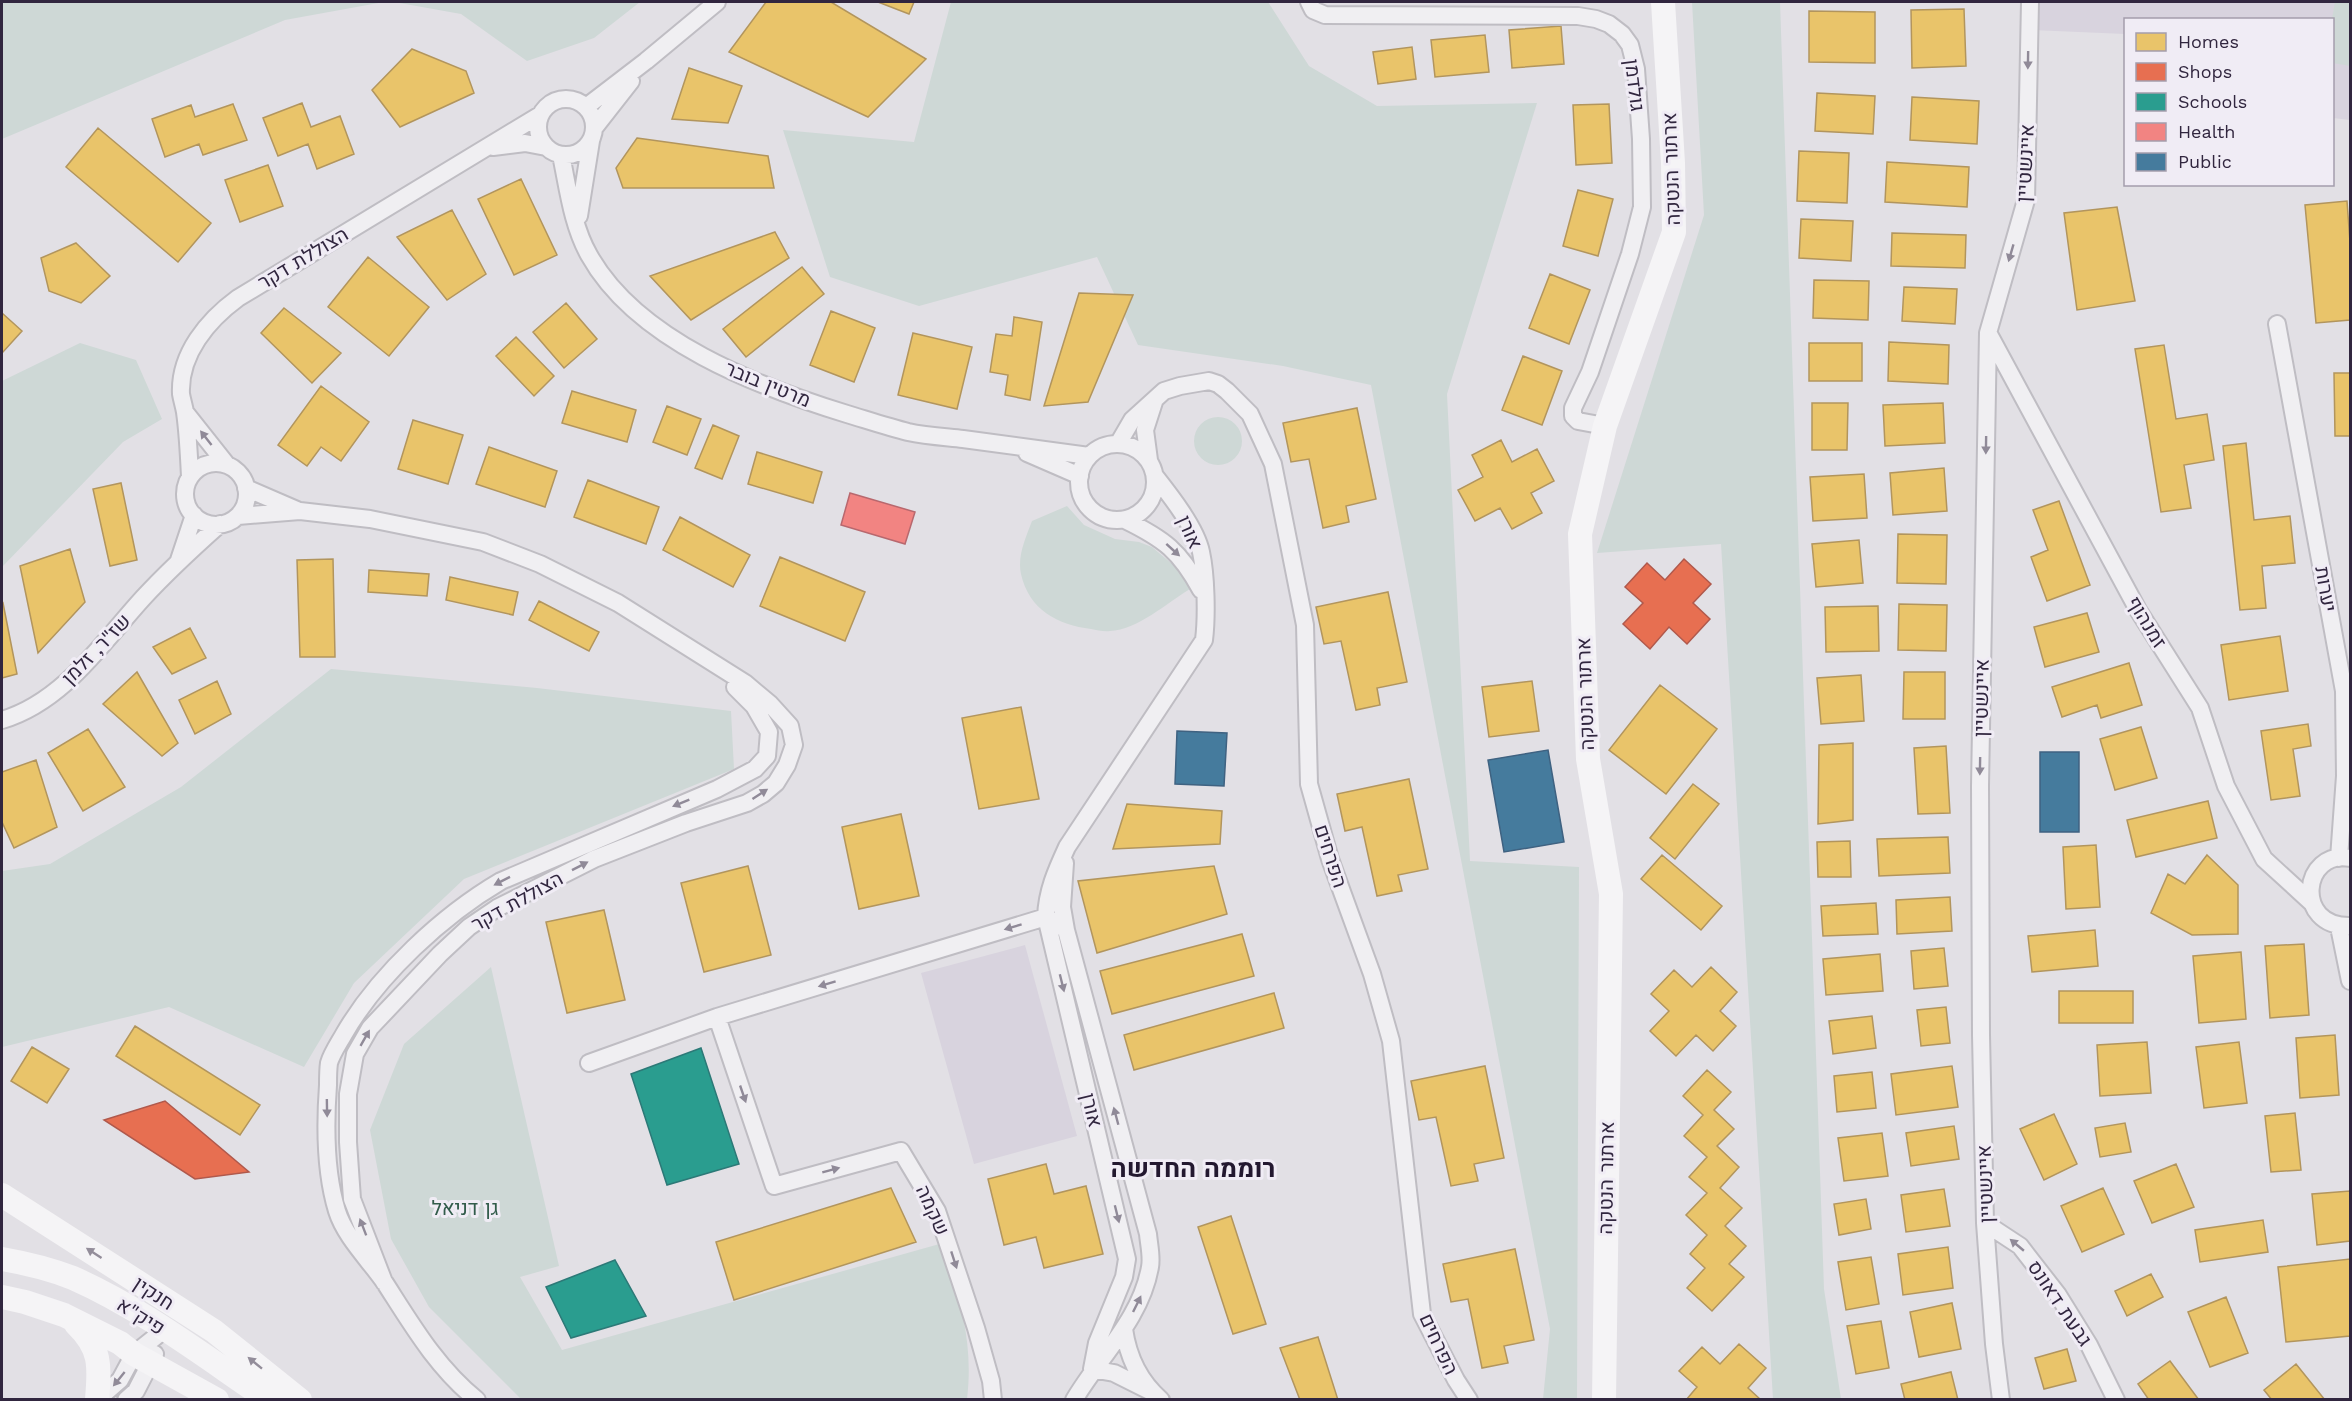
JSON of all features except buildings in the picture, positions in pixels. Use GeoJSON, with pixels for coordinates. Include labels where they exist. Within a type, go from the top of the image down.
{"type":"FeatureCollection","features":[{"type":"Feature","properties":{"kind":"street"},"geometry":{"type":"LineString","coordinates":[[586,107],[646,62],[717,2]]}},
{"type":"Feature","properties":{"kind":"street","name":"גולדמן"},"geometry":{"type":"LineString","coordinates":[[1309,2],[1313,10],[1325,15],[1587,17],[1609,24],[1622,34],[1630,45],[1636,69],[1641,139],[1642,207],[1630,254],[1573,416],[1578,421],[1605,426]]}},
{"type":"Feature","properties":{"kind":"street","name":"ארתור הנטקה"},"geometry":{"type":"LineString","coordinates":[[1604,1400],[1611,894],[1588,759],[1580,534],[1605,426],[1674,232],[1673,163],[1663,2]]}},
{"type":"Feature","properties":{"kind":"street","name":"איינשטיין"},"geometry":{"type":"LineString","coordinates":[[2001,1400],[1994,1344],[1985,1223],[1981,1035],[1980,786],[1989,333],[2026,200],[2030,2]]}},
{"type":"Feature","properties":{"kind":"street"},"geometry":{"type":"LineString","coordinates":[[577,229],[593,134],[592,116],[586,107],[574,100],[558,100],[551,103],[540,116],[538,132],[546,147],[561,155],[578,153],[593,134],[646,62]]}},
{"type":"Feature","properties":{"kind":"street","name":"הצוללת דקר"},"geometry":{"type":"LineString","coordinates":[[190,477],[185,412],[181,394],[188,356],[219,312],[238,298],[540,116]]}},
{"type":"Feature","properties":{"kind":"street","name":"הצוללת דקר"},"geometry":{"type":"LineString","coordinates":[[484,149],[525,143],[546,147]]}},
{"type":"Feature","properties":{"kind":"street","name":"מרטין בובר"},"geometry":{"type":"LineString","coordinates":[[561,155],[577,229],[590,256],[619,294],[645,318],[678,343],[727,369],[816,404],[909,432],[1089,456]]}},
{"type":"Feature","properties":{"kind":"street","name":"יערות"},"geometry":{"type":"LineString","coordinates":[[2277,324],[2344,691],[2345,858]]}},
{"type":"Feature","properties":{"kind":"street","name":"זמנהוף"},"geometry":{"type":"LineString","coordinates":[[1989,333],[2138,610],[2200,708],[2226,786],[2264,859],[2311,902],[2323,920],[2345,926]]}},
{"type":"Feature","properties":{"kind":"street","name":"הפרחים"},"geometry":{"type":"LineString","coordinates":[[1118,444],[1132,420],[1164,391],[1209,381],[1218,384],[1250,414],[1273,464],[1305,625],[1309,784],[1330,859],[1372,974],[1391,1041],[1422,1314],[1456,1380],[1469,1400]]}},
{"type":"Feature","properties":{"kind":"street"},"geometry":{"type":"LineString","coordinates":[[1149,460],[1135,448],[1118,444],[1107,445],[1089,456],[1080,476],[1082,497],[1094,512],[1109,519],[1125,520],[1137,515],[1146,507],[1153,497],[1156,484],[1149,460],[1145,430],[1154,402]]}},
{"type":"Feature","properties":{"kind":"street"},"geometry":{"type":"LineString","coordinates":[[185,412],[227,465]]}},
{"type":"Feature","properties":{"kind":"street","name":"מרטין בובר"},"geometry":{"type":"LineString","coordinates":[[1012,446],[1080,476]]}},
{"type":"Feature","properties":{"kind":"street"},"geometry":{"type":"LineString","coordinates":[[217,463],[227,465],[236,470],[246,488],[247,498],[244,508],[230,522],[220,525],[210,524],[194,515],[188,507],[185,496],[190,477],[206,465],[217,463]]}},
{"type":"Feature","properties":{"kind":"street","name":"אורן"},"geometry":{"type":"LineString","coordinates":[[1092,1369],[1097,1343],[1124,1277],[1127,1259],[1046,917],[1046,900],[1068,847],[1204,640],[1206,624],[1201,550],[1178,505],[1155,476]]}},
{"type":"Feature","properties":{"kind":"street","name":"הצוללת דקר"},"geometry":{"type":"LineString","coordinates":[[246,488],[300,512]]}},
{"type":"Feature","properties":{"kind":"street","name":"הצוללת דקר"},"geometry":{"type":"LineString","coordinates":[[238,516],[300,512],[370,519],[483,542],[540,564],[618,603],[703,654],[745,683],[770,704],[790,726],[794,745],[787,765],[776,783],[747,803],[686,823],[594,859],[497,908],[469,927],[440,954],[370,1028],[355,1054],[348,1094],[348,1142],[352,1199],[384,1282]]}},
{"type":"Feature","properties":{"kind":"street","name":"שז\"ר, זלמן"},"geometry":{"type":"LineString","coordinates":[[178,561],[194,515]]}},
{"type":"Feature","properties":{"kind":"street","name":"אורן"},"geometry":{"type":"LineString","coordinates":[[1125,520],[1155,534],[1179,554],[1204,596]]}},
{"type":"Feature","properties":{"kind":"street","name":"שז\"ר, זלמן"},"geometry":{"type":"LineString","coordinates":[[2,720],[18,715],[49,697],[99,650],[178,561],[220,525]]}},
{"type":"Feature","properties":{"kind":"street","name":"הצוללת דקר"},"geometry":{"type":"LineString","coordinates":[[477,1400],[431,1353],[405,1317],[384,1282],[361,1253],[338,1213],[328,1160],[329,1063],[354,1017],[389,976],[432,931],[475,896],[501,881],[717,789],[755,769],[767,756],[769,732],[754,706],[703,654]]}},
{"type":"Feature","properties":{"kind":"street","name":"אורן"},"geometry":{"type":"LineString","coordinates":[[1068,847],[1062,907],[1066,930],[1148,1234],[1150,1265],[1144,1288],[1124,1329],[1110,1352],[1092,1369]]}},
{"type":"Feature","properties":{"kind":"street"},"geometry":{"type":"LineString","coordinates":[[2311,902],[2310,884],[2317,871],[2327,861],[2345,858]]}},
{"type":"Feature","properties":{"kind":"street"},"geometry":{"type":"LineString","coordinates":[[589,1063],[717,1017],[1046,917],[1066,930]]}},
{"type":"Feature","properties":{"kind":"street"},"geometry":{"type":"LineString","coordinates":[[2345,926],[2350,981]]}},
{"type":"Feature","properties":{"kind":"street","name":"שקמה"},"geometry":{"type":"LineString","coordinates":[[717,1017],[774,1186],[901,1151],[938,1211],[976,1328],[991,1381],[993,1400]]}},
{"type":"Feature","properties":{"kind":"street","name":"חנקין"},"geometry":{"type":"LineString","coordinates":[[2,1195],[214,1331],[300,1400]]}},
{"type":"Feature","properties":{"kind":"street","name":"גבעת דאונס"},"geometry":{"type":"LineString","coordinates":[[1985,1223],[2020,1246],[2058,1295],[2089,1345],[2116,1400]]}},
{"type":"Feature","properties":{"kind":"street","name":"פיק\"א"},"geometry":{"type":"LineString","coordinates":[[2,1259],[30,1264],[71,1278],[116,1300],[269,1400]]}},
{"type":"Feature","properties":{"kind":"street","name":"פיק\"א"},"geometry":{"type":"LineString","coordinates":[[2,1297],[26,1302],[64,1315],[120,1343],[209,1399]]}},
{"type":"Feature","properties":{"kind":"street"},"geometry":{"type":"LineString","coordinates":[[64,1315],[94,1346],[99,1373],[97,1399]]}},
{"type":"Feature","properties":{"kind":"street"},"geometry":{"type":"LineString","coordinates":[[1124,1329],[1134,1364],[1142,1379],[1157,1396]]}},
{"type":"Feature","properties":{"kind":"street"},"geometry":{"type":"LineString","coordinates":[[97,1399],[143,1358],[164,1330]]}},
{"type":"Feature","properties":{"kind":"street"},"geometry":{"type":"LineString","coordinates":[[126,1400],[135,1391],[143,1358]]}},
{"type":"Feature","properties":{"kind":"street"},"geometry":{"type":"LineString","coordinates":[[1074,1400],[1092,1369],[1114,1373],[1157,1396]]}},
{"type":"Feature","properties":{"kind":"shaded area"},"geometry":{"type":"Polygon","coordinates":[[[2032,2],[2350,2],[2350,120],[2334,118],[2334,18],[2124,18],[2124,34],[2032,30],[2032,2]]]}},
{"type":"Feature","properties":{"kind":"shaded area"},"geometry":{"type":"Polygon","coordinates":[[[1025,945],[1077,1136],[974,1164],[921,973],[1025,945]]]}},
{"type":"Feature","properties":{"kind":"green space"},"geometry":{"type":"Polygon","coordinates":[[[2,2],[384,2],[285,20],[2,139],[2,2]]]}},
{"type":"Feature","properties":{"kind":"green space"},"geometry":{"type":"Polygon","coordinates":[[[394,2],[640,2],[594,38],[527,61],[461,14],[394,2]]]}},
{"type":"Feature","properties":{"kind":"green space"},"geometry":{"type":"Polygon","coordinates":[[[951,2],[1268,2],[1309,66],[1377,106],[1537,103],[1447,394],[1470,861],[1579,867],[1577,1399],[1543,1399],[1550,1329],[1371,385],[1283,366],[1138,345],[1097,257],[919,306],[830,277],[783,130],[914,142],[951,2]]]}},
{"type":"Feature","properties":{"kind":"green space"},"geometry":{"type":"Polygon","coordinates":[[[1692,2],[1780,2],[1824,1289],[1841,1399],[1773,1399],[1721,544],[1597,553],[1704,215],[1692,2]]]}},
{"type":"Feature","properties":{"kind":"green space"},"geometry":{"type":"Polygon","coordinates":[[[2335,2],[2350,2],[2350,66],[2334,63],[2334,18],[2332,18],[2335,2]]]}},
{"type":"Feature","properties":{"kind":"green space"},"geometry":{"type":"Polygon","coordinates":[[[80,343],[136,360],[162,419],[123,442],[2,567],[2,381],[80,343]]]}},
{"type":"Feature","properties":{"kind":"green space"},"geometry":{"type":"Polygon","coordinates":[[[1213,417],[1223,417],[1235,424],[1242,436],[1242,446],[1235,458],[1223,465],[1213,465],[1198,454],[1194,446],[1194,436],[1205,421],[1213,417]]]}},
{"type":"Feature","properties":{"kind":"green space"},"geometry":{"type":"Polygon","coordinates":[[[1067,506],[1084,525],[1115,539],[1139,542],[1152,547],[1184,574],[1190,589],[1152,615],[1120,629],[1105,631],[1079,627],[1067,624],[1047,613],[1038,606],[1025,587],[1020,567],[1021,554],[1032,521],[1067,506]]]}},
{"type":"Feature","properties":{"kind":"green space"},"geometry":{"type":"Polygon","coordinates":[[[331,669],[537,688],[731,711],[734,769],[464,879],[354,983],[304,1067],[169,1007],[2,1047],[2,871],[50,864],[181,787],[331,669]]]}},
{"type":"Feature","properties":{"kind":"green space","name":"גן דניאל"},"geometry":{"type":"Polygon","coordinates":[[[491,967],[559,1266],[520,1277],[562,1350],[943,1243],[967,1339],[969,1378],[967,1399],[521,1399],[429,1307],[391,1239],[370,1130],[404,1044],[491,967]]]}},
{"type":"Feature","properties":{"kind":"district","name":"רוממה החדשה"},"geometry":{"type":"Point","coordinates":[1193,1168]}}]}
